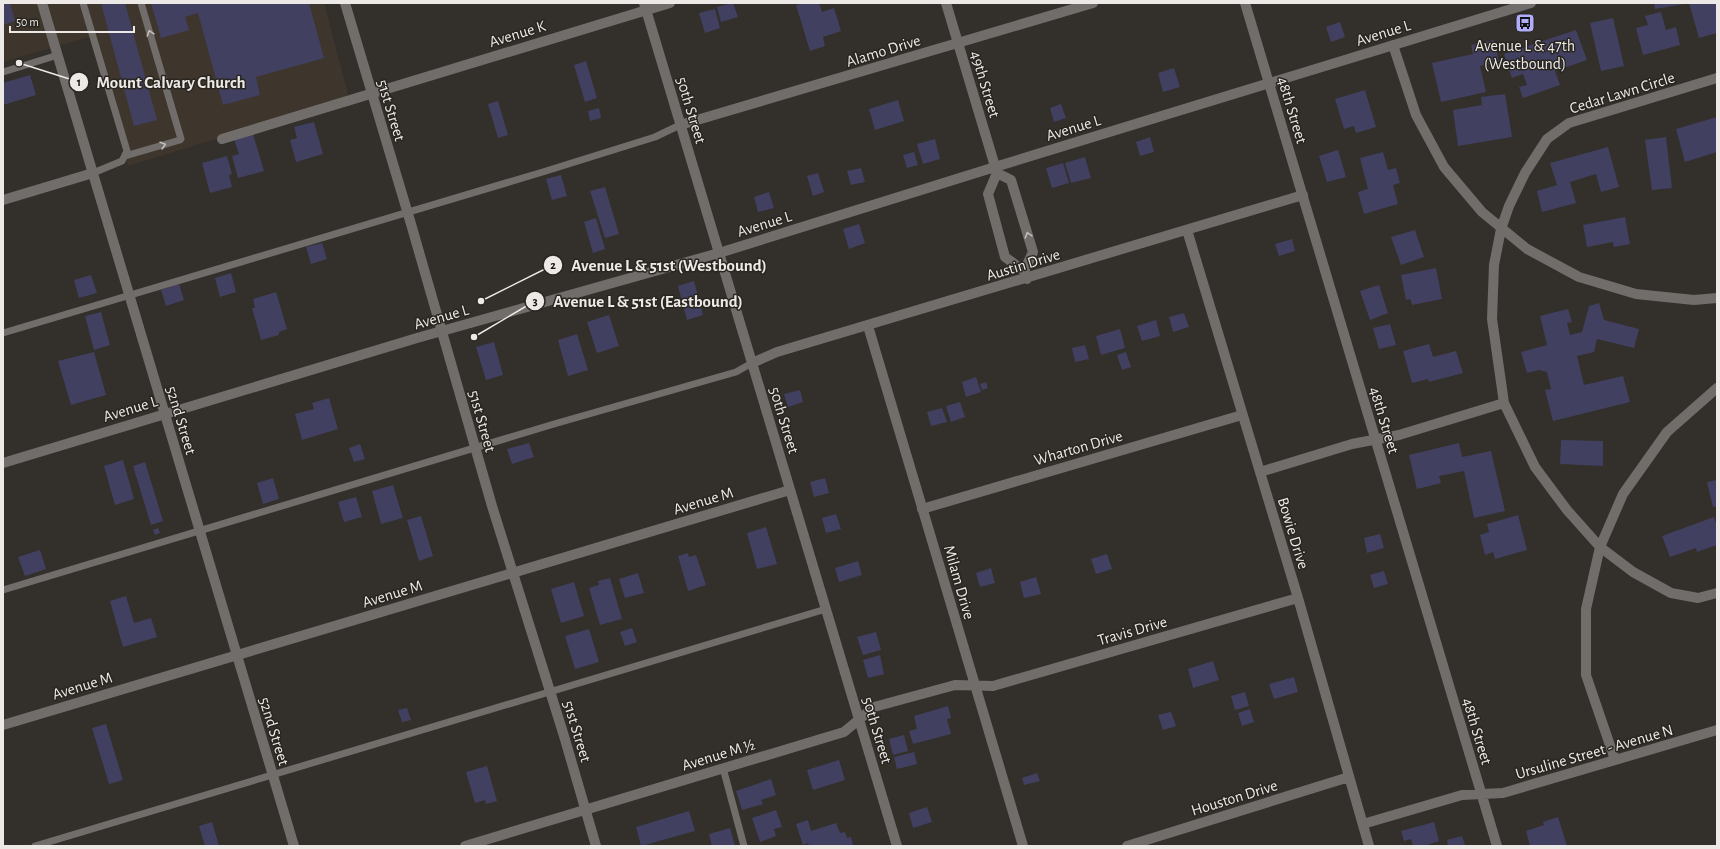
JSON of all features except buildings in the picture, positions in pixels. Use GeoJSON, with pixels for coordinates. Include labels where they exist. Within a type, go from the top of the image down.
{"type":"FeatureCollection","features":[{"type":"Feature","properties":{"kind":"street","name":"52nd Street"},"geometry":{"type":"LineString","coordinates":[[42,3],[294,846]]}},
{"type":"Feature","properties":{"kind":"street","name":"51st Street"},"geometry":{"type":"LineString","coordinates":[[345,3],[475,448],[596,846]]}},
{"type":"Feature","properties":{"kind":"street","name":"Avenue K"},"geometry":{"type":"LineString","coordinates":[[222,138],[645,7],[670,3]]}},
{"type":"Feature","properties":{"kind":"street","name":"49th Street"},"geometry":{"type":"LineString","coordinates":[[946,3],[996,170]]}},
{"type":"Feature","properties":{"kind":"street","name":"Alamo Drive"},"geometry":{"type":"LineString","coordinates":[[680,125],[1093,3]]}},
{"type":"Feature","properties":{"kind":"street","name":"48th Street"},"geometry":{"type":"LineString","coordinates":[[1245,3],[1497,846]]}},
{"type":"Feature","properties":{"kind":"street","name":"Avenue L"},"geometry":{"type":"LineString","coordinates":[[3,463],[164,413],[442,331],[719,253],[996,170],[1269,83],[1531,3]]}},
{"type":"Feature","properties":{"kind":"street","name":"50th Street"},"geometry":{"type":"LineString","coordinates":[[645,7],[859,718],[896,846]]}},
{"type":"Feature","properties":{"kind":"street"},"geometry":{"type":"LineString","coordinates":[[1394,45],[1416,115],[1444,167],[1482,212],[1501,229],[1527,249],[1579,277],[1636,294],[1694,300],[1717,298]]}},
{"type":"Feature","properties":{"kind":"street","name":"Cedar Lawn Circle"},"geometry":{"type":"LineString","coordinates":[[1717,78],[1569,123],[1547,139],[1525,173],[1509,206],[1501,229],[1494,265],[1492,319],[1504,403],[1535,467],[1567,510],[1600,547],[1633,572],[1671,593],[1698,598],[1717,594]]}},
{"type":"Feature","properties":{"kind":"street"},"geometry":{"type":"LineString","coordinates":[[996,170],[1011,180],[1033,252],[1026,275],[1005,257],[988,194],[996,170]]}},
{"type":"Feature","properties":{"kind":"street"},"geometry":{"type":"LineString","coordinates":[[3,200],[93,173]]}},
{"type":"Feature","properties":{"kind":"street","name":"Austin Drive"},"geometry":{"type":"LineString","coordinates":[[752,363],[778,352],[868,326],[1026,275],[1187,230],[1303,195]]}},
{"type":"Feature","properties":{"kind":"street","name":"Bowie Drive"},"geometry":{"type":"LineString","coordinates":[[1187,230],[1298,598],[1369,846]]}},
{"type":"Feature","properties":{"kind":"street","name":"Milam Drive"},"geometry":{"type":"LineString","coordinates":[[868,326],[1023,846]]}},
{"type":"Feature","properties":{"kind":"street"},"geometry":{"type":"LineString","coordinates":[[1615,760],[1586,675],[1586,609],[1600,547],[1623,494],[1667,432],[1717,388]]}},
{"type":"Feature","properties":{"kind":"street"},"geometry":{"type":"LineString","coordinates":[[1260,472],[1352,444],[1399,435],[1504,403]]}},
{"type":"Feature","properties":{"kind":"street","name":"Wharton Drive"},"geometry":{"type":"LineString","coordinates":[[922,509],[1242,415]]}},
{"type":"Feature","properties":{"kind":"street","name":"Avenue M"},"geometry":{"type":"LineString","coordinates":[[3,725],[790,490]]}},
{"type":"Feature","properties":{"kind":"street","name":"Travis Drive"},"geometry":{"type":"LineString","coordinates":[[974,685],[993,686],[1298,598]]}},
{"type":"Feature","properties":{"kind":"street","name":"Avenue M ½"},"geometry":{"type":"LineString","coordinates":[[465,846],[844,732],[874,707],[955,685],[974,685]]}},
{"type":"Feature","properties":{"kind":"street","name":"Ursuline Street - Avenue N"},"geometry":{"type":"LineString","coordinates":[[1362,824],[1462,795],[1503,793],[1717,730]]}},
{"type":"Feature","properties":{"kind":"street","name":"Houston Drive"},"geometry":{"type":"LineString","coordinates":[[1127,846],[1350,778]]}},
{"type":"Feature","properties":{"kind":"lane"},"geometry":{"type":"LineString","coordinates":[[83,3],[127,151],[122,161],[93,173]]}},
{"type":"Feature","properties":{"kind":"lane"},"geometry":{"type":"LineString","coordinates":[[125,156],[180,140],[181,138],[141,3]]}},
{"type":"Feature","properties":{"kind":"lane"},"geometry":{"type":"LineString","coordinates":[[3,72],[58,55]]}},
{"type":"Feature","properties":{"kind":"lane"},"geometry":{"type":"LineString","coordinates":[[3,333],[553,169],[655,137],[680,125]]}},
{"type":"Feature","properties":{"kind":"lane"},"geometry":{"type":"LineString","coordinates":[[3,590],[475,448],[736,372],[752,363]]}},
{"type":"Feature","properties":{"kind":"lane"},"geometry":{"type":"LineString","coordinates":[[35,846],[826,610]]}},
{"type":"Feature","properties":{"kind":"lane"},"geometry":{"type":"LineString","coordinates":[[723,768],[744,846]]}},
{"type":"Feature","properties":{"kind":"shaded area"},"geometry":{"type":"Polygon","coordinates":[[[3,3],[324,3],[349,98],[128,166],[89,37],[3,62],[3,3]]]}},
{"type":"Feature","properties":{"kind":"place","name":"Avenue L & 47th (Westbound)"},"geometry":{"type":"Point","coordinates":[1525,23]}},
{"type":"Feature","properties":{"kind":"place","name":"Mount Calvary Church"},"geometry":{"type":"Point","coordinates":[19,63]}},
{"type":"Feature","properties":{"kind":"place","name":"Avenue L & 51st (Westbound)"},"geometry":{"type":"Point","coordinates":[481,301]}},
{"type":"Feature","properties":{"kind":"place","name":"Avenue L & 51st (Eastbound)"},"geometry":{"type":"Point","coordinates":[474,337]}}]}
